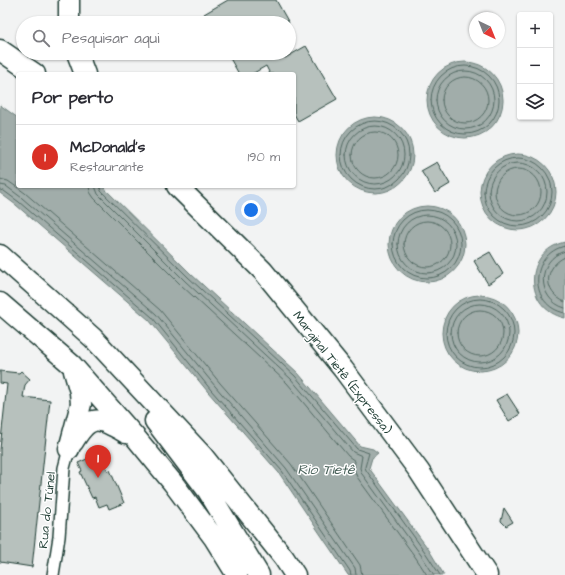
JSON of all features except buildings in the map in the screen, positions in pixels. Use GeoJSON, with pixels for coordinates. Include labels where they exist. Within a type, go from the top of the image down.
{"type":"FeatureCollection","features":[{"type":"Feature","properties":{"kind":"highway"},"geometry":{"type":"LineString","coordinates":[[69,0],[69,16]]}},
{"type":"Feature","properties":{"kind":"highway"},"geometry":{"type":"LineString","coordinates":[[0,50],[31,72]]}},
{"type":"Feature","properties":{"kind":"highway"},"geometry":{"type":"LineString","coordinates":[[80,60],[84,72]]}},
{"type":"Feature","properties":{"kind":"highway","name":"Marginal Tietê (Expressa)"},"geometry":{"type":"LineString","coordinates":[[178,188],[263,271],[343,369],[419,471],[487,575]]}},
{"type":"Feature","properties":{"kind":"highway"},"geometry":{"type":"LineString","coordinates":[[0,255],[93,338],[202,455],[284,558],[295,575]]}},
{"type":"Feature","properties":{"kind":"highway"},"geometry":{"type":"LineString","coordinates":[[0,303],[72,366],[136,438],[178,489],[214,538],[237,575]]}},
{"type":"Feature","properties":{"kind":"highway"},"geometry":{"type":"LineString","coordinates":[[93,338],[208,491],[259,575]]}},
{"type":"Feature","properties":{"kind":"highway"},"geometry":{"type":"LineString","coordinates":[[69,449],[81,404],[80,392],[72,366]]}},
{"type":"Feature","properties":{"kind":"highway"},"geometry":{"type":"LineString","coordinates":[[69,449],[82,428],[93,421],[106,422],[136,438]]}},
{"type":"Feature","properties":{"kind":"street","name":"Rua do Túnel"},"geometry":{"type":"LineString","coordinates":[[53,575],[59,537],[64,468],[69,449]]}},
{"type":"Feature","properties":{"kind":"water"},"geometry":{"type":"Polygon","coordinates":[[[458,62],[472,62],[480,64],[486,68],[497,79],[501,85],[503,100],[501,115],[492,127],[480,136],[472,138],[458,138],[450,136],[444,132],[433,121],[429,115],[427,107],[427,93],[429,85],[433,79],[444,68],[450,64],[458,62]]]}},
{"type":"Feature","properties":{"kind":"water","name":"Rio Tietê"},"geometry":{"type":"Polygon","coordinates":[[[0,105],[16,117],[16,188],[104,188],[191,274],[298,373],[360,446],[373,449],[378,453],[372,458],[369,468],[429,550],[444,575],[348,575],[279,473],[208,392],[149,320],[16,205],[0,193],[0,105]]]}},
{"type":"Feature","properties":{"kind":"water"},"geometry":{"type":"Polygon","coordinates":[[[368,117],[382,117],[390,119],[396,123],[407,134],[411,140],[413,155],[411,170],[402,182],[390,191],[382,193],[368,193],[360,191],[354,187],[343,176],[339,170],[337,162],[337,148],[339,140],[343,134],[354,123],[360,119],[368,117]]]}},
{"type":"Feature","properties":{"kind":"water"},"geometry":{"type":"Polygon","coordinates":[[[511,154],[525,154],[533,156],[539,160],[550,171],[554,177],[556,192],[554,207],[545,219],[533,228],[525,230],[511,230],[503,228],[497,224],[486,213],[482,207],[480,199],[480,185],[482,177],[486,171],[497,160],[503,156],[511,154]]]}},
{"type":"Feature","properties":{"kind":"water"},"geometry":{"type":"Polygon","coordinates":[[[420,206],[434,206],[442,208],[448,212],[459,223],[463,229],[465,244],[463,259],[454,271],[442,280],[434,282],[420,282],[412,280],[406,276],[395,265],[391,259],[389,251],[389,237],[391,229],[395,223],[406,212],[412,208],[420,206]]]}},
{"type":"Feature","properties":{"kind":"water"},"geometry":{"type":"Polygon","coordinates":[[[565,242],[565,318],[551,313],[541,304],[535,292],[534,280],[535,268],[541,256],[551,247],[565,242]]]}},
{"type":"Feature","properties":{"kind":"water"},"geometry":{"type":"Polygon","coordinates":[[[473,295],[487,295],[495,297],[501,301],[512,312],[516,318],[518,333],[516,348],[507,360],[495,369],[487,371],[473,371],[465,369],[459,365],[448,354],[444,348],[442,340],[442,326],[444,318],[448,312],[459,301],[465,297],[473,295]]]}},
{"type":"Feature","properties":{"kind":"place","name":"McDonald's"},"geometry":{"type":"Point","coordinates":[98,478]}}]}
